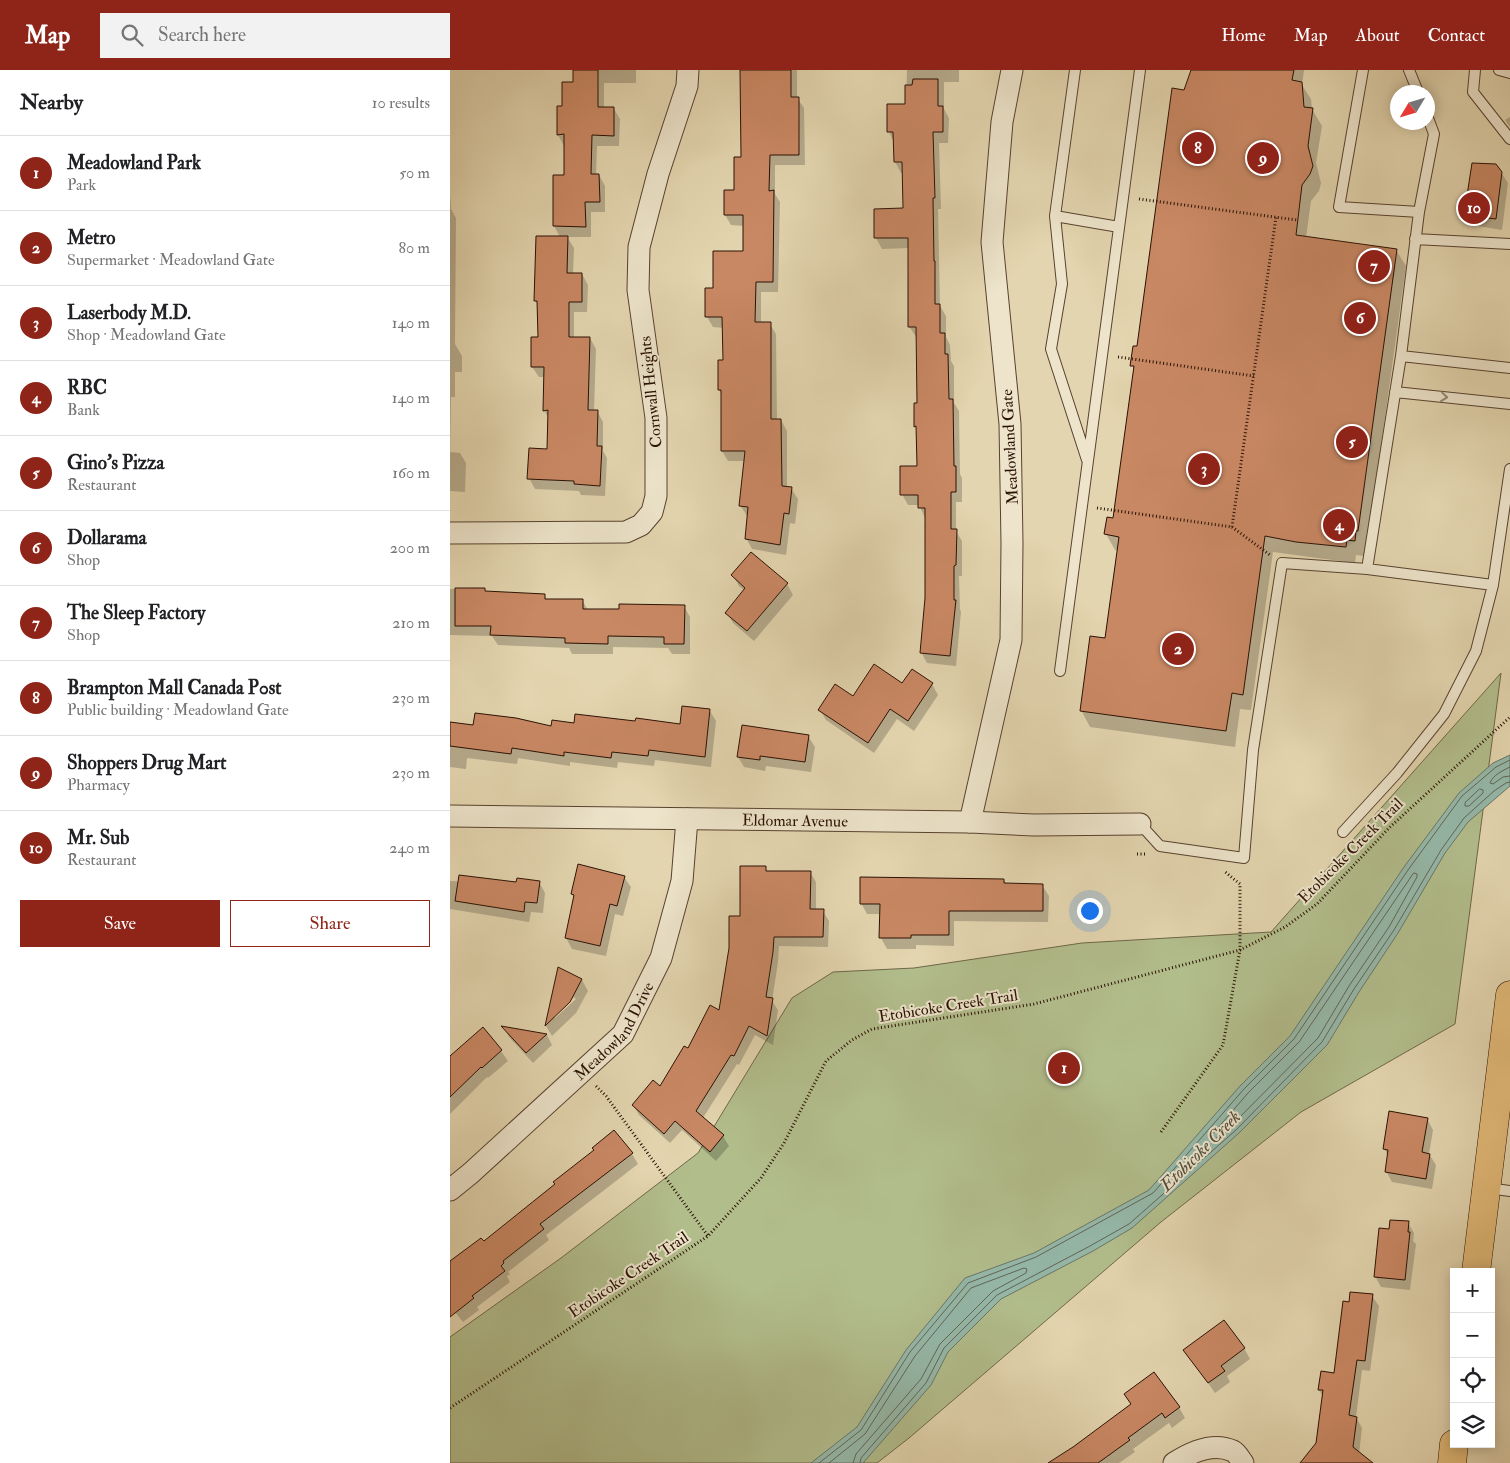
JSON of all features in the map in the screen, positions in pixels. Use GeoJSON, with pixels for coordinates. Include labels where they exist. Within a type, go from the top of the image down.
{"type":"FeatureCollection","features":[{"type":"Feature","properties":{"kind":"main road"},"geometry":{"type":"LineString","coordinates":[[1477,1268],[1499,1189],[1510,995]]}},
{"type":"Feature","properties":{"kind":"main road"},"geometry":{"type":"LineString","coordinates":[[1452,1463],[1454,1448]]}},
{"type":"Feature","properties":{"kind":"street","name":"Cornwall Heights"},"geometry":{"type":"LineString","coordinates":[[450,533],[626,532],[641,525],[652,512],[656,496],[656,418],[638,290],[639,248],[658,174],[687,86],[688,70]]}},
{"type":"Feature","properties":{"kind":"street","name":"Meadowland Gate"},"geometry":{"type":"LineString","coordinates":[[970,822],[1011,640],[1010,424],[992,242],[1002,122],[1012,70]]}},
{"type":"Feature","properties":{"kind":"street","name":"Eldomar Avenue"},"geometry":{"type":"LineString","coordinates":[[450,816],[970,822],[1034,825],[1140,824]]}},
{"type":"Feature","properties":{"kind":"street","name":"Meadowland Drive"},"geometry":{"type":"LineString","coordinates":[[450,1190],[471,1173],[622,1034],[662,958],[682,881],[686,819]]}},
{"type":"Feature","properties":{"kind":"street"},"geometry":{"type":"LineString","coordinates":[[1174,1463],[1187,1455],[1214,1447],[1235,1452],[1243,1463]]}},
{"type":"Feature","properties":{"kind":"lane"},"geometry":{"type":"LineString","coordinates":[[1074,70],[1055,216],[1062,284],[1052,349],[1088,464]]}},
{"type":"Feature","properties":{"kind":"lane"},"geometry":{"type":"LineString","coordinates":[[1060,671],[1140,70]]}},
{"type":"Feature","properties":{"kind":"lane"},"geometry":{"type":"LineString","coordinates":[[1363,70],[1340,207],[1419,212]]}},
{"type":"Feature","properties":{"kind":"lane"},"geometry":{"type":"LineString","coordinates":[[1409,70],[1415,85]]}},
{"type":"Feature","properties":{"kind":"lane"},"geometry":{"type":"LineString","coordinates":[[1475,70],[1472,92],[1510,139]]}},
{"type":"Feature","properties":{"kind":"lane"},"geometry":{"type":"LineString","coordinates":[[1499,70],[1510,73]]}},
{"type":"Feature","properties":{"kind":"lane"},"geometry":{"type":"LineString","coordinates":[[1367,569],[1396,392],[1415,239],[1434,134],[1432,130]]}},
{"type":"Feature","properties":{"kind":"lane"},"geometry":{"type":"LineString","coordinates":[[1055,216],[1119,226]]}},
{"type":"Feature","properties":{"kind":"lane"},"geometry":{"type":"LineString","coordinates":[[1415,239],[1510,244]]}},
{"type":"Feature","properties":{"kind":"lane"},"geometry":{"type":"LineString","coordinates":[[1401,356],[1510,368]]}},
{"type":"Feature","properties":{"kind":"lane"},"geometry":{"type":"LineString","coordinates":[[1396,392],[1510,404]]}},
{"type":"Feature","properties":{"kind":"lane"},"geometry":{"type":"LineString","coordinates":[[1343,832],[1397,773],[1444,714],[1476,651],[1493,585],[1510,469]]}},
{"type":"Feature","properties":{"kind":"lane"},"geometry":{"type":"LineString","coordinates":[[1140,824],[1160,846],[1244,858],[1253,750],[1282,563],[1367,569],[1493,585]]}},
{"type":"Feature","properties":{"kind":"path"},"geometry":{"type":"LineString","coordinates":[[1123,197],[1297,220]]}},
{"type":"Feature","properties":{"kind":"path"},"geometry":{"type":"LineString","coordinates":[[1232,527],[1276,217]]}},
{"type":"Feature","properties":{"kind":"path"},"geometry":{"type":"LineString","coordinates":[[1102,355],[1254,376]]}},
{"type":"Feature","properties":{"kind":"path"},"geometry":{"type":"LineString","coordinates":[[1082,506],[1232,527],[1282,563]]}},
{"type":"Feature","properties":{"kind":"path","name":"Etobicoke Creek Trail"},"geometry":{"type":"LineString","coordinates":[[450,1408],[708,1236],[761,1178],[784,1143],[826,1061],[852,1040],[872,1029],[1034,1004],[1240,950],[1285,927],[1317,904],[1389,828],[1510,717]]}},
{"type":"Feature","properties":{"kind":"path"},"geometry":{"type":"LineString","coordinates":[[1137,854],[1146,854]]}},
{"type":"Feature","properties":{"kind":"path"},"geometry":{"type":"LineString","coordinates":[[1161,1132],[1223,1045],[1240,950],[1240,884],[1218,866]]}},
{"type":"Feature","properties":{"kind":"path"},"geometry":{"type":"LineString","coordinates":[[581,1072],[606,1096],[708,1236]]}},
{"type":"Feature","properties":{"kind":"green space"},"geometry":{"type":"Polygon","coordinates":[[[1501,673],[1455,1024],[1301,1112],[1161,1222],[909,1438],[877,1463],[450,1463],[450,1337],[561,1258],[698,1153],[792,998],[833,972],[914,968],[1082,943],[1271,932],[1501,673]]]}},
{"type":"Feature","properties":{"kind":"water","name":"Etobicoke Creek"},"geometry":{"type":"Polygon","coordinates":[[[1510,755],[1510,786],[1468,822],[1445,853],[1398,933],[1327,1045],[1239,1133],[1132,1228],[1093,1251],[1001,1299],[948,1352],[931,1385],[863,1463],[811,1463],[857,1427],[906,1350],[965,1278],[1034,1253],[1149,1190],[1240,1086],[1290,1036],[1404,867],[1459,793],[1493,763],[1510,755]]]}},
{"type":"Feature","properties":{"kind":"building"},"geometry":{"type":"Polygon","coordinates":[[[573,70],[598,70],[598,107],[614,107],[614,136],[592,135],[591,174],[599,174],[600,202],[585,202],[586,227],[553,226],[553,175],[564,175],[564,134],[557,135],[557,106],[562,106],[562,82],[573,82],[573,70]]]}},
{"type":"Feature","properties":{"kind":"building"},"geometry":{"type":"Polygon","coordinates":[[[740,70],[791,70],[791,97],[799,97],[799,155],[770,155],[769,191],[774,190],[773,282],[756,282],[755,322],[771,322],[771,419],[781,419],[782,486],[792,487],[789,514],[784,513],[780,545],[745,539],[748,507],[739,506],[745,451],[721,451],[721,390],[718,390],[718,360],[723,360],[722,317],[705,317],[705,288],[713,288],[713,251],[743,251],[743,215],[724,215],[724,190],[734,190],[734,157],[741,157],[740,70]]]}},
{"type":"Feature","properties":{"kind":"building"},"geometry":{"type":"Polygon","coordinates":[[[1191,70],[1294,70],[1292,80],[1302,82],[1304,107],[1313,108],[1308,146],[1313,166],[1302,185],[1296,235],[1397,249],[1358,531],[1356,531],[1355,541],[1347,540],[1346,547],[1296,542],[1265,536],[1243,695],[1232,693],[1226,731],[1080,711],[1090,636],[1105,638],[1119,537],[1104,534],[1107,517],[1113,518],[1134,366],[1130,366],[1133,346],[1137,346],[1172,88],[1184,90],[1191,70]]]}},
{"type":"Feature","properties":{"kind":"building"},"geometry":{"type":"Polygon","coordinates":[[[913,79],[938,79],[938,106],[943,106],[943,132],[933,132],[935,198],[933,198],[935,304],[940,304],[940,333],[945,333],[945,354],[948,354],[949,399],[953,399],[954,466],[956,466],[956,492],[951,492],[951,529],[957,529],[956,565],[954,566],[954,600],[956,600],[950,656],[920,653],[925,598],[925,508],[918,508],[918,495],[900,495],[900,466],[917,466],[916,426],[914,427],[914,403],[917,403],[916,327],[908,327],[908,238],[874,238],[874,209],[903,208],[902,162],[894,162],[893,132],[887,132],[887,104],[905,104],[905,85],[912,85],[913,79]]]}},
{"type":"Feature","properties":{"kind":"building"},"geometry":{"type":"Polygon","coordinates":[[[1472,163],[1496,164],[1502,172],[1496,219],[1464,215],[1472,163]]]}},
{"type":"Feature","properties":{"kind":"building"},"geometry":{"type":"Polygon","coordinates":[[[536,236],[568,236],[567,273],[582,273],[582,302],[569,302],[569,337],[590,337],[588,410],[598,410],[597,446],[602,446],[600,486],[574,484],[574,481],[527,479],[529,448],[547,449],[548,410],[543,411],[544,367],[531,367],[531,337],[538,337],[537,301],[534,301],[536,236]]]}},
{"type":"Feature","properties":{"kind":"building"},"geometry":{"type":"Polygon","coordinates":[[[751,552],[788,583],[747,631],[725,613],[745,588],[731,575],[751,552]]]}},
{"type":"Feature","properties":{"kind":"building"},"geometry":{"type":"Polygon","coordinates":[[[455,588],[485,588],[485,591],[545,594],[545,599],[583,599],[583,609],[619,609],[619,604],[685,605],[684,644],[664,644],[664,637],[608,636],[608,644],[565,643],[565,638],[490,635],[491,626],[455,626],[455,588]]]}},
{"type":"Feature","properties":{"kind":"building"},"geometry":{"type":"Polygon","coordinates":[[[874,664],[902,683],[912,669],[933,683],[908,721],[890,709],[868,743],[818,710],[835,684],[853,696],[874,664]]]}},
{"type":"Feature","properties":{"kind":"building"},"geometry":{"type":"Polygon","coordinates":[[[682,706],[710,709],[705,757],[649,750],[648,756],[612,752],[611,758],[564,752],[564,756],[512,748],[511,754],[450,746],[450,722],[473,725],[475,713],[516,718],[551,726],[552,720],[574,723],[575,714],[635,721],[636,718],[680,724],[682,706]]]}},
{"type":"Feature","properties":{"kind":"building"},"geometry":{"type":"Polygon","coordinates":[[[742,725],[809,735],[805,762],[760,756],[760,760],[737,757],[742,725]]]}},
{"type":"Feature","properties":{"kind":"building"},"geometry":{"type":"Polygon","coordinates":[[[578,864],[625,876],[617,906],[610,904],[600,946],[565,938],[574,895],[571,894],[578,864]]]}},
{"type":"Feature","properties":{"kind":"building"},"geometry":{"type":"Polygon","coordinates":[[[740,866],[766,866],[766,871],[811,871],[810,909],[824,909],[823,937],[774,937],[766,997],[773,998],[767,1036],[749,1026],[734,1056],[731,1055],[696,1111],[724,1135],[710,1152],[675,1121],[664,1134],[632,1105],[653,1080],[660,1086],[684,1046],[688,1048],[710,1005],[719,1010],[729,948],[729,916],[740,916],[740,866]]]}},
{"type":"Feature","properties":{"kind":"building"},"geometry":{"type":"Polygon","coordinates":[[[459,875],[516,882],[517,878],[540,881],[537,903],[525,902],[524,912],[455,901],[459,875]]]}},
{"type":"Feature","properties":{"kind":"building"},"geometry":{"type":"Polygon","coordinates":[[[860,877],[1004,879],[1004,883],[1043,884],[1043,911],[949,911],[949,935],[911,935],[911,938],[879,938],[880,904],[860,904],[860,877]]]}},
{"type":"Feature","properties":{"kind":"building"},"geometry":{"type":"Polygon","coordinates":[[[558,967],[582,979],[570,1002],[545,1026],[558,967]]]}},
{"type":"Feature","properties":{"kind":"building"},"geometry":{"type":"Polygon","coordinates":[[[501,1026],[547,1034],[526,1053],[501,1026]]]}},
{"type":"Feature","properties":{"kind":"building"},"geometry":{"type":"Polygon","coordinates":[[[483,1027],[502,1050],[450,1097],[450,1056],[483,1027]]]}},
{"type":"Feature","properties":{"kind":"building"},"geometry":{"type":"Polygon","coordinates":[[[1389,1111],[1428,1118],[1422,1152],[1430,1154],[1426,1179],[1385,1172],[1388,1150],[1383,1149],[1389,1111]]]}},
{"type":"Feature","properties":{"kind":"building"},"geometry":{"type":"Polygon","coordinates":[[[614,1130],[633,1153],[540,1224],[544,1229],[503,1261],[504,1263],[501,1266],[505,1271],[472,1296],[474,1298],[450,1317],[450,1261],[481,1238],[484,1241],[555,1184],[553,1182],[594,1150],[592,1148],[614,1130]]]}},
{"type":"Feature","properties":{"kind":"building"},"geometry":{"type":"Polygon","coordinates":[[[1390,1220],[1409,1221],[1408,1232],[1410,1232],[1405,1280],[1374,1277],[1379,1228],[1389,1229],[1390,1220]]]}},
{"type":"Feature","properties":{"kind":"building"},"geometry":{"type":"Polygon","coordinates":[[[1350,1292],[1373,1294],[1365,1361],[1357,1360],[1349,1415],[1357,1417],[1353,1447],[1373,1463],[1300,1463],[1316,1443],[1323,1390],[1318,1390],[1321,1371],[1334,1373],[1343,1301],[1349,1302],[1350,1292]]]}},
{"type":"Feature","properties":{"kind":"building"},"geometry":{"type":"Polygon","coordinates":[[[1224,1320],[1245,1348],[1221,1366],[1225,1371],[1208,1383],[1183,1350],[1224,1320]]]}},
{"type":"Feature","properties":{"kind":"building"},"geometry":{"type":"Polygon","coordinates":[[[1154,1372],[1180,1407],[1165,1418],[1162,1413],[1128,1438],[1130,1440],[1098,1463],[1048,1463],[1131,1404],[1124,1394],[1154,1372]]]}},
{"type":"Feature","properties":{"kind":"place","name":"Brampton Mall Canada P0st"},"geometry":{"type":"Point","coordinates":[1198,148]}},
{"type":"Feature","properties":{"kind":"place","name":"Shoppers Drug Mart"},"geometry":{"type":"Point","coordinates":[1263,158]}},
{"type":"Feature","properties":{"kind":"place","name":"Mr. Sub"},"geometry":{"type":"Point","coordinates":[1474,208]}},
{"type":"Feature","properties":{"kind":"place","name":"The Sleep Factory"},"geometry":{"type":"Point","coordinates":[1374,266]}},
{"type":"Feature","properties":{"kind":"place","name":"Dollarama"},"geometry":{"type":"Point","coordinates":[1360,318]}},
{"type":"Feature","properties":{"kind":"place","name":"Gino's Pizza"},"geometry":{"type":"Point","coordinates":[1352,442]}},
{"type":"Feature","properties":{"kind":"place","name":"Laserbody M.D."},"geometry":{"type":"Point","coordinates":[1204,469]}},
{"type":"Feature","properties":{"kind":"place","name":"RBC"},"geometry":{"type":"Point","coordinates":[1339,525]}},
{"type":"Feature","properties":{"kind":"place","name":"Metro"},"geometry":{"type":"Point","coordinates":[1178,649]}},
{"type":"Feature","properties":{"kind":"place","name":"Meadowland Park"},"geometry":{"type":"Point","coordinates":[1064,1068]}}]}
